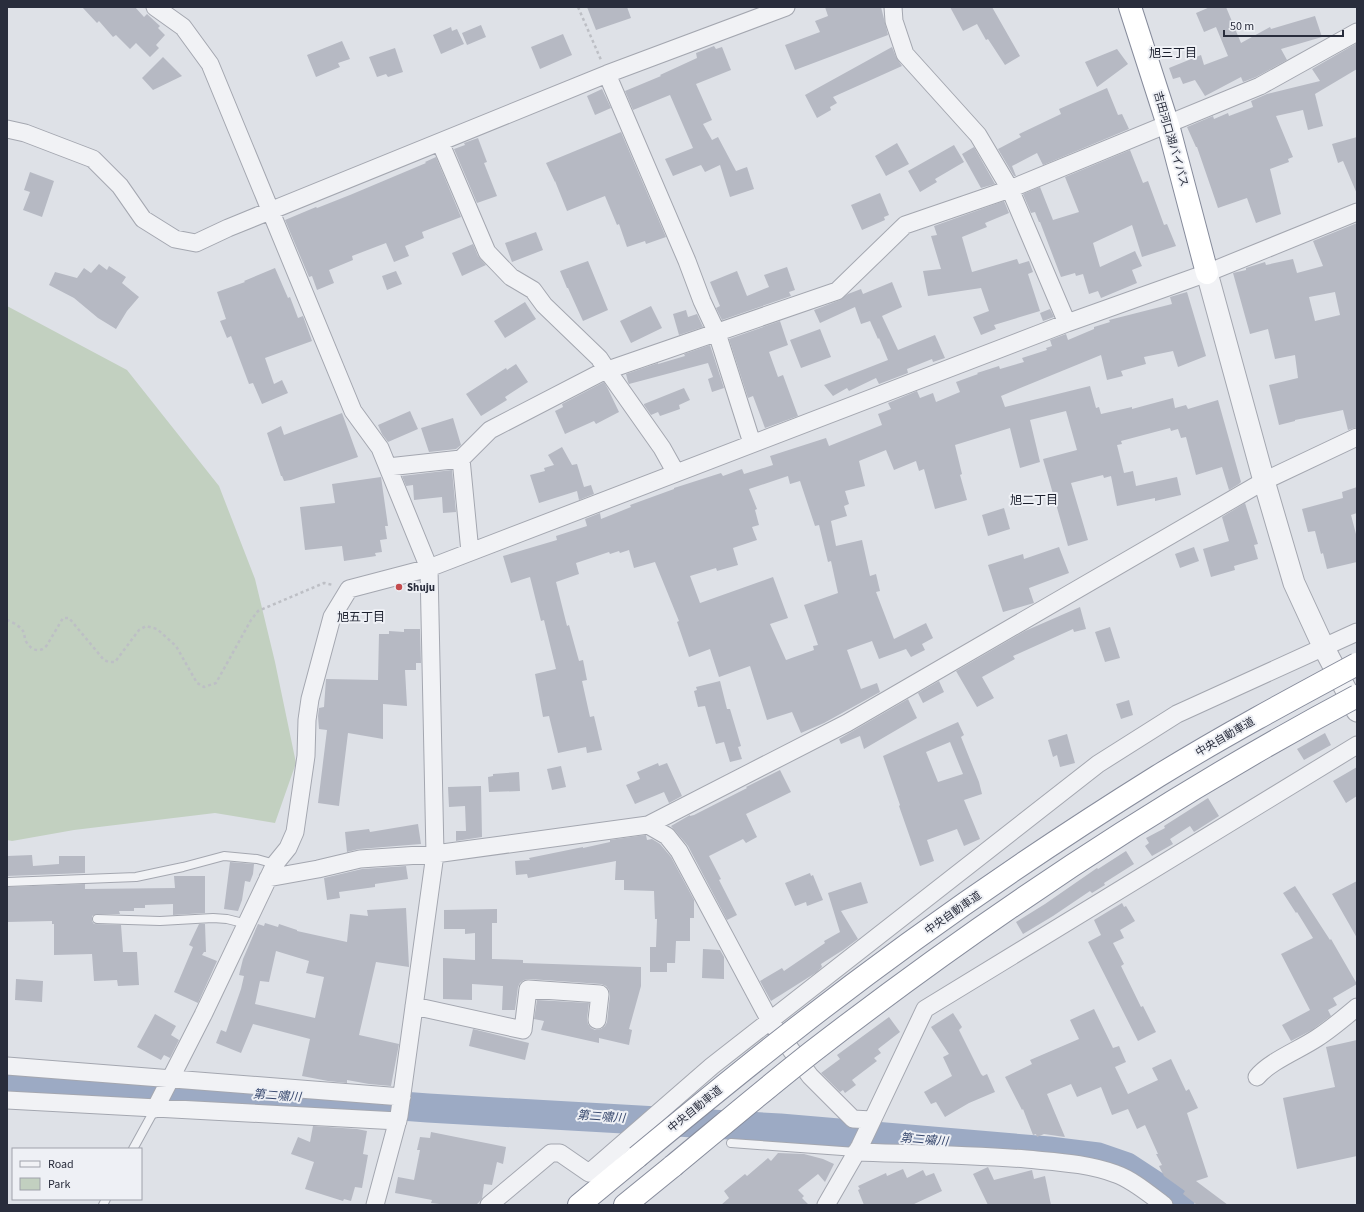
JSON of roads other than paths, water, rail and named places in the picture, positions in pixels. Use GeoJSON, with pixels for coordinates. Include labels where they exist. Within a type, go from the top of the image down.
{"type":"FeatureCollection","features":[{"type":"Feature","properties":{"kind":"highway","name":"吉田河口湖バイパス"},"geometry":{"type":"LineString","coordinates":[[1130,7],[1168,125],[1207,273]]}},
{"type":"Feature","properties":{"kind":"highway","name":"中央自動車道"},"geometry":{"type":"LineString","coordinates":[[579,1205],[794,1029],[908,944],[1028,860],[1159,776],[1281,704],[1357,664]]}},
{"type":"Feature","properties":{"kind":"highway"},"geometry":{"type":"LineString","coordinates":[[625,1205],[812,1053],[930,963],[1037,888],[1171,802],[1293,730],[1357,696]]}},
{"type":"Feature","properties":{"kind":"street"},"geometry":{"type":"LineString","coordinates":[[155,7],[183,27],[210,64],[353,411],[380,448],[430,568],[435,854],[399,1118],[375,1205]]}},
{"type":"Feature","properties":{"kind":"street"},"geometry":{"type":"LineString","coordinates":[[7,129],[25,133],[93,159],[120,186],[143,219],[175,239],[196,244],[228,228],[607,74],[786,7]]}},
{"type":"Feature","properties":{"kind":"street"},"geometry":{"type":"LineString","coordinates":[[893,7],[894,21],[905,54],[978,135],[1010,188],[1067,323]]}},
{"type":"Feature","properties":{"kind":"street"},"geometry":{"type":"LineString","coordinates":[[388,467],[461,459],[490,430],[607,370],[837,291],[905,225],[1010,188],[1168,125],[1260,86],[1357,32]]}},
{"type":"Feature","properties":{"kind":"street"},"geometry":{"type":"LineString","coordinates":[[607,74],[687,261],[702,301],[717,333],[752,443]]}},
{"type":"Feature","properties":{"kind":"street"},"geometry":{"type":"LineString","coordinates":[[440,142],[487,252],[511,277],[533,290],[544,305],[599,358],[662,448],[676,473]]}},
{"type":"Feature","properties":{"kind":"street"},"geometry":{"type":"LineString","coordinates":[[156,1105],[203,1015],[271,871],[288,848],[295,832],[306,756],[307,720],[310,699],[332,617],[349,589],[430,568],[1067,323],[1207,273],[1357,212]]}},
{"type":"Feature","properties":{"kind":"street"},"geometry":{"type":"LineString","coordinates":[[1207,273],[1264,481],[1294,583],[1324,648],[1357,710]]}},
{"type":"Feature","properties":{"kind":"street"},"geometry":{"type":"LineString","coordinates":[[271,871],[318,869],[360,859],[435,854],[648,825],[847,722],[1264,481],[1357,437]]}},
{"type":"Feature","properties":{"kind":"street"},"geometry":{"type":"LineString","coordinates":[[461,459],[470,552]]}},
{"type":"Feature","properties":{"kind":"street"},"geometry":{"type":"LineString","coordinates":[[489,1205],[551,1153],[560,1153],[589,1173],[712,1066],[1098,764],[1176,714],[1357,632]]}},
{"type":"Feature","properties":{"kind":"street"},"geometry":{"type":"LineString","coordinates":[[826,1205],[858,1149],[925,1009],[1357,745]]}},
{"type":"Feature","properties":{"kind":"street"},"geometry":{"type":"LineString","coordinates":[[648,825],[667,836],[679,851],[770,1021],[810,1076],[853,1119],[870,1124]]}},
{"type":"Feature","properties":{"kind":"street"},"geometry":{"type":"LineString","coordinates":[[414,1006],[523,1030],[528,989],[600,994],[598,1020]]}},
{"type":"Feature","properties":{"kind":"street"},"geometry":{"type":"LineString","coordinates":[[1257,1077],[1262,1071],[1318,1038],[1357,1007]]}},
{"type":"Feature","properties":{"kind":"street"},"geometry":{"type":"LineString","coordinates":[[7,1066],[146,1076],[168,1082],[402,1097]]}},
{"type":"Feature","properties":{"kind":"street"},"geometry":{"type":"LineString","coordinates":[[7,1100],[156,1105],[399,1118]]}},
{"type":"Feature","properties":{"kind":"street"},"geometry":{"type":"LineString","coordinates":[[858,1149],[1070,1163],[1117,1174],[1143,1189],[1164,1205]]}},
{"type":"Feature","properties":{"kind":"lane"},"geometry":{"type":"LineString","coordinates":[[7,882],[136,877],[224,856],[257,859],[271,871]]}},
{"type":"Feature","properties":{"kind":"lane"},"geometry":{"type":"LineString","coordinates":[[97,919],[160,921],[213,918],[227,919],[247,924]]}},
{"type":"Feature","properties":{"kind":"lane"},"geometry":{"type":"LineString","coordinates":[[134,1148],[156,1105]]}},
{"type":"Feature","properties":{"kind":"lane"},"geometry":{"type":"LineString","coordinates":[[731,1143],[858,1149]]}},
{"type":"Feature","properties":{"kind":"waterway","name":"第二嘯川"},"geometry":{"type":"LineString","coordinates":[[7,1086],[165,1097],[229,1093],[428,1108],[780,1128],[1049,1151],[1098,1157],[1127,1167],[1159,1188],[1180,1205]]}},
{"type":"Feature","properties":{"kind":"place","name":"Shuju"},"geometry":{"type":"Point","coordinates":[399,587]}},
{"type":"Feature","properties":{"kind":"district","name":"旭三丁目"},"geometry":{"type":"Point","coordinates":[1173,53]}},
{"type":"Feature","properties":{"kind":"district","name":"旭二丁目"},"geometry":{"type":"Point","coordinates":[1034,500]}},
{"type":"Feature","properties":{"kind":"district","name":"旭五丁目"},"geometry":{"type":"Point","coordinates":[361,617]}}]}
